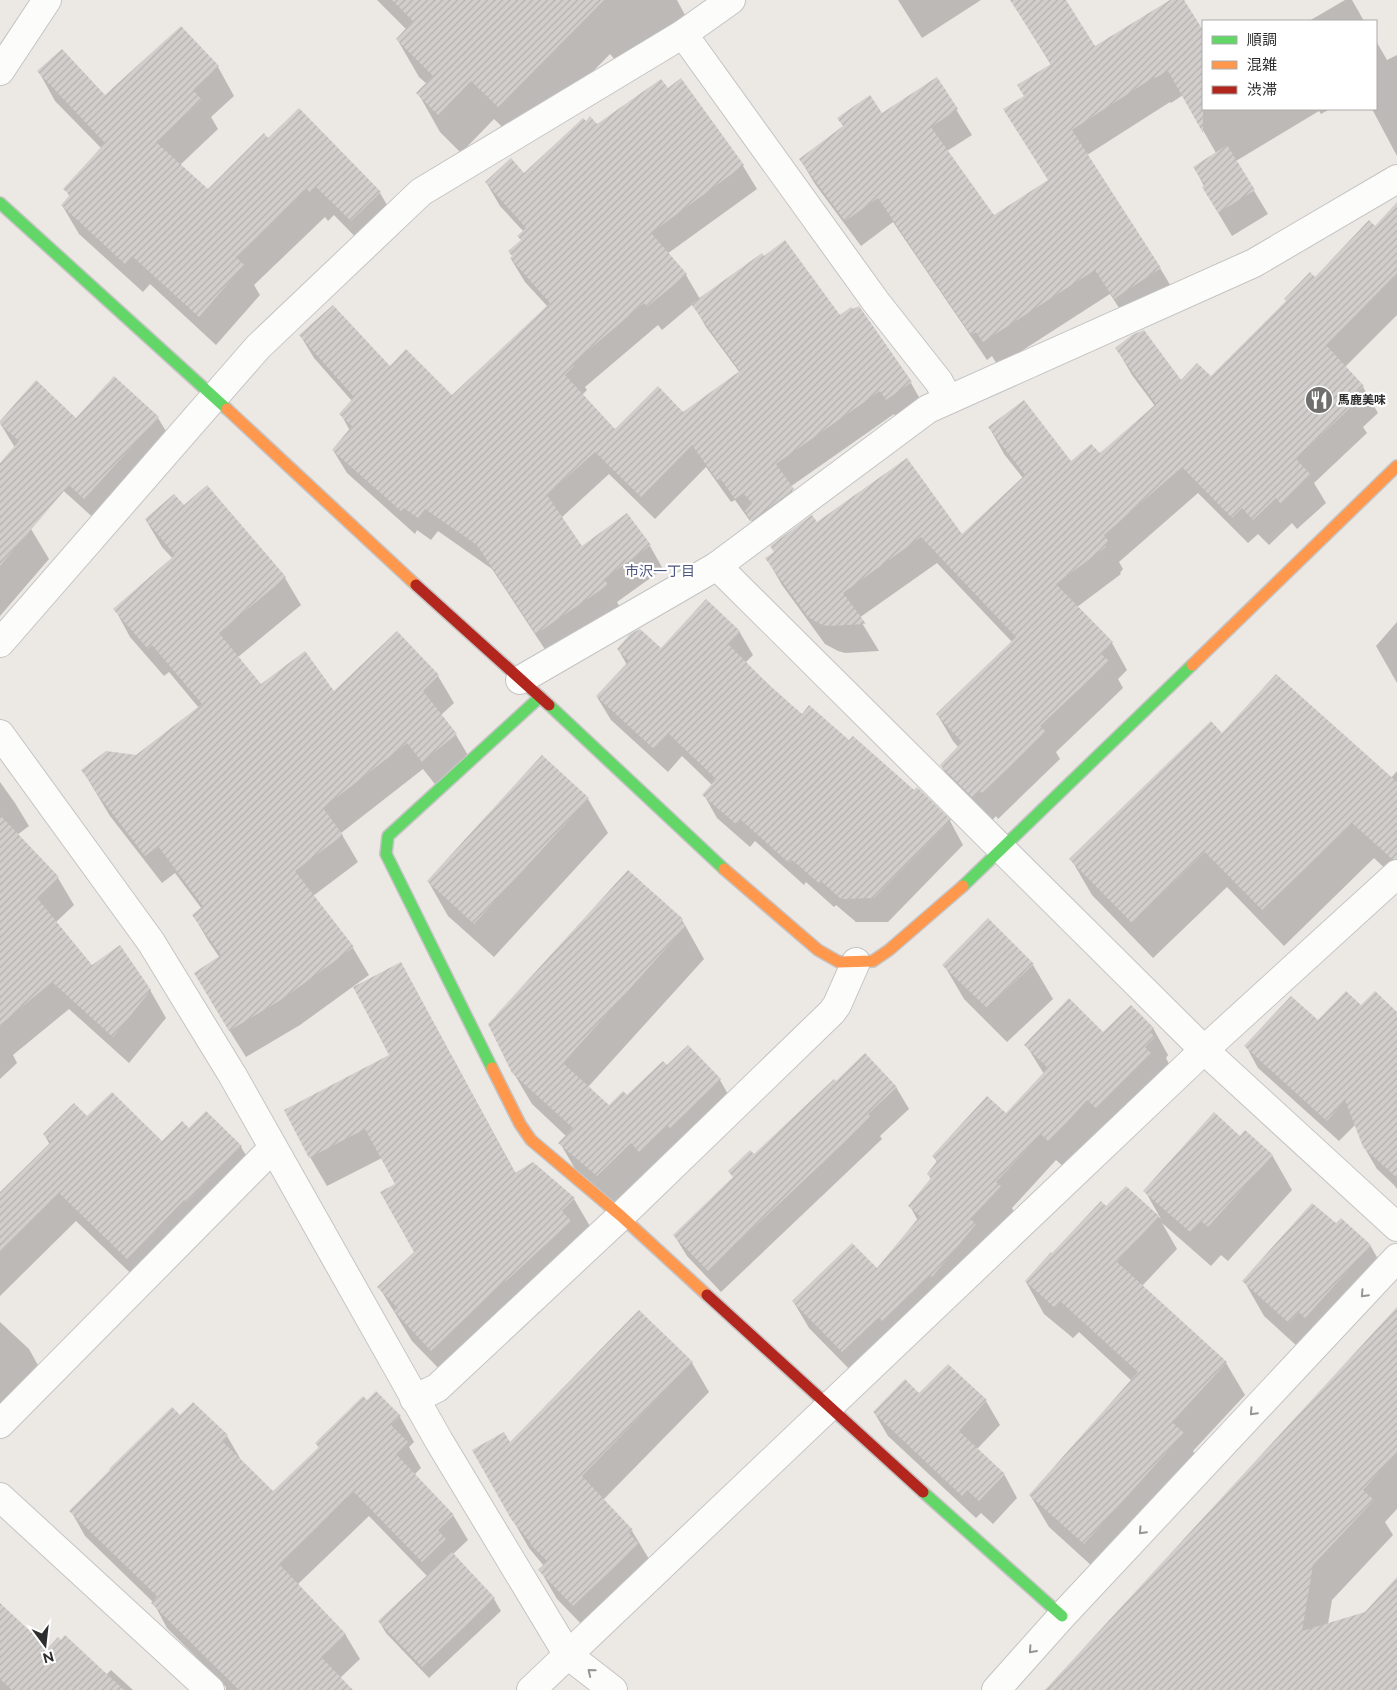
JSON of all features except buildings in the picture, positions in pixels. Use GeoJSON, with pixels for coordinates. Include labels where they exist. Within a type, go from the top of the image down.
{"type":"FeatureCollection","features":[{"type":"Feature","properties":{"kind":"street"},"geometry":{"type":"LineString","coordinates":[[0,71],[47,0]]}},
{"type":"Feature","properties":{"kind":"street"},"geometry":{"type":"LineString","coordinates":[[0,643],[258,347],[421,192],[683,34],[731,0]]}},
{"type":"Feature","properties":{"kind":"street"},"geometry":{"type":"LineString","coordinates":[[683,34],[876,302],[939,382],[948,399]]}},
{"type":"Feature","properties":{"kind":"street"},"geometry":{"type":"LineString","coordinates":[[1062,1616],[828,1407],[622,1216],[531,1140],[520,1124],[386,854],[388,836],[530,689],[718,566],[928,409],[1254,263],[1397,179]]}},
{"type":"Feature","properties":{"kind":"street"},"geometry":{"type":"LineString","coordinates":[[0,202],[214,397],[736,880],[818,950],[839,962],[873,961],[890,950],[973,878],[1397,466]]}},
{"type":"Feature","properties":{"kind":"street"},"geometry":{"type":"LineString","coordinates":[[1386,476],[1397,486]]}},
{"type":"Feature","properties":{"kind":"street"},"geometry":{"type":"LineString","coordinates":[[718,566],[1204,1050],[1397,1227]]}},
{"type":"Feature","properties":{"kind":"street"},"geometry":{"type":"LineString","coordinates":[[0,734],[151,942],[225,1062],[414,1399],[568,1655],[613,1690]]}},
{"type":"Feature","properties":{"kind":"street"},"geometry":{"type":"LineString","coordinates":[[531,1690],[1204,1050],[1397,874]]}},
{"type":"Feature","properties":{"kind":"street"},"geometry":{"type":"LineString","coordinates":[[414,1399],[438,1388],[622,1216],[832,1012],[856,962]]}},
{"type":"Feature","properties":{"kind":"street"},"geometry":{"type":"LineString","coordinates":[[0,1424],[273,1148]]}},
{"type":"Feature","properties":{"kind":"street"},"geometry":{"type":"LineString","coordinates":[[996,1690],[1062,1616],[1397,1258]]}},
{"type":"Feature","properties":{"kind":"street"},"geometry":{"type":"LineString","coordinates":[[0,1497],[210,1690]]}},
{"type":"Feature","properties":{"kind":"traffic: fast"},"geometry":{"type":"LineString","coordinates":[[0,203],[227,409]]}},
{"type":"Feature","properties":{"kind":"traffic: fast"},"geometry":{"type":"LineString","coordinates":[[963,886],[1192,665]]}},
{"type":"Feature","properties":{"kind":"traffic: fast"},"geometry":{"type":"LineString","coordinates":[[492,1068],[386,854],[388,836],[540,697]]}},
{"type":"Feature","properties":{"kind":"traffic: fast"},"geometry":{"type":"LineString","coordinates":[[549,705],[724,869]]}},
{"type":"Feature","properties":{"kind":"traffic: fast"},"geometry":{"type":"LineString","coordinates":[[923,1492],[1062,1616]]}},
{"type":"Feature","properties":{"kind":"traffic: slow"},"geometry":{"type":"LineString","coordinates":[[227,409],[416,585]]}},
{"type":"Feature","properties":{"kind":"traffic: slow"},"geometry":{"type":"LineString","coordinates":[[1192,665],[1397,466]]}},
{"type":"Feature","properties":{"kind":"traffic: slow"},"geometry":{"type":"LineString","coordinates":[[724,869],[818,950],[839,962],[873,961],[889,950],[963,886]]}},
{"type":"Feature","properties":{"kind":"traffic: slow"},"geometry":{"type":"LineString","coordinates":[[492,1068],[520,1124],[531,1140],[621,1216],[707,1295]]}},
{"type":"Feature","properties":{"kind":"traffic: jam"},"geometry":{"type":"LineString","coordinates":[[416,585],[549,705]]}},
{"type":"Feature","properties":{"kind":"traffic: jam"},"geometry":{"type":"LineString","coordinates":[[707,1295],[923,1492]]}},
{"type":"Feature","properties":{"kind":"place","name":"馬鹿美味"},"geometry":{"type":"Point","coordinates":[1319,400]}},
{"type":"Feature","properties":{"kind":"district","name":"市沢一丁目"},"geometry":{"type":"Point","coordinates":[660,571]}}]}
